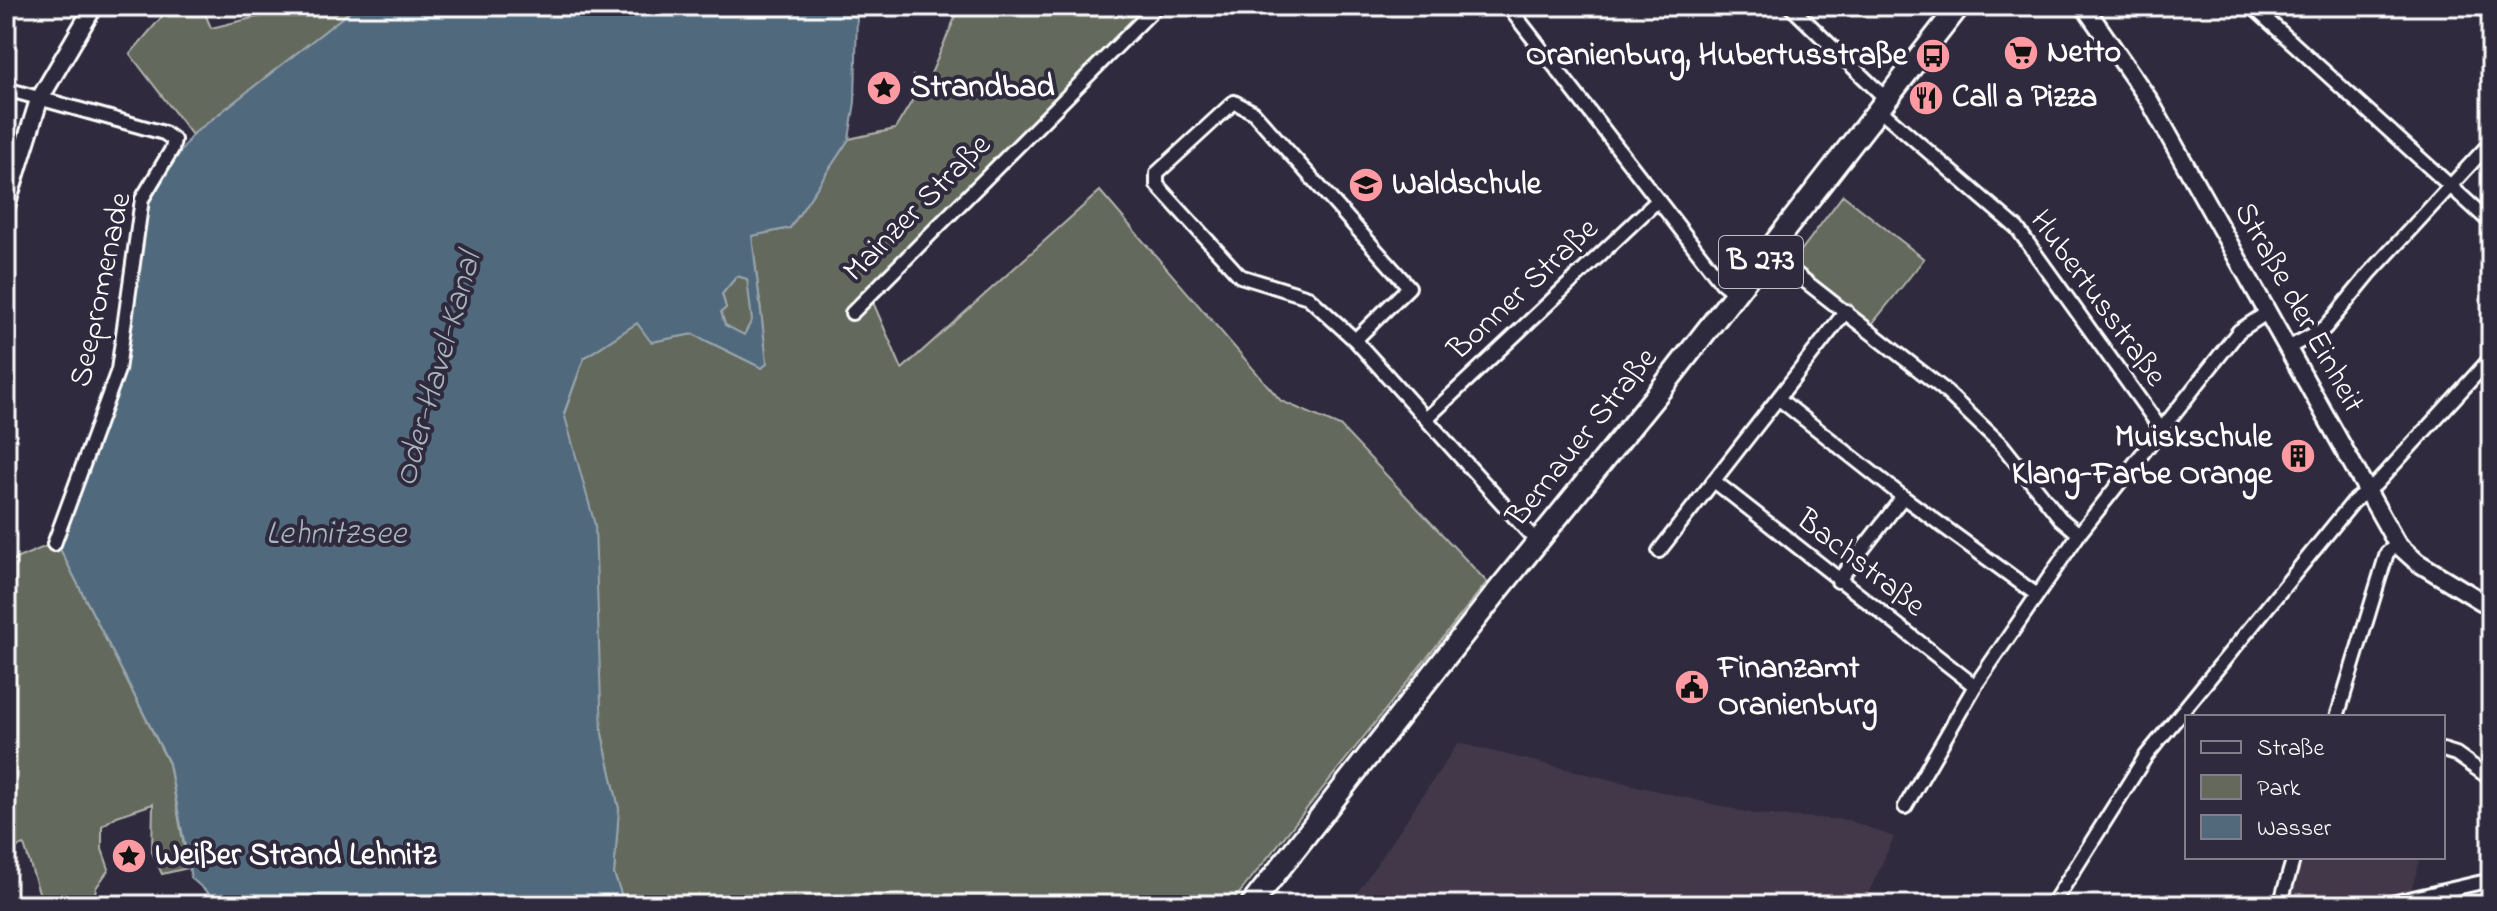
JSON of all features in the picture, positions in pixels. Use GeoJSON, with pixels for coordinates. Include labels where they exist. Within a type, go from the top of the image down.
{"type":"FeatureCollection","features":[{"type":"Feature","properties":{"kind":"main road","name":"Bernauer Straße"},"geometry":{"type":"LineString","coordinates":[[1251,905],[1736,294],[1959,6]]}},
{"type":"Feature","properties":{"kind":"street"},"geometry":{"type":"LineString","coordinates":[[6,206],[39,100],[94,6]]}},
{"type":"Feature","properties":{"kind":"street","name":"Mainzer Straße"},"geometry":{"type":"LineString","coordinates":[[852,313],[1157,6]]}},
{"type":"Feature","properties":{"kind":"street"},"geometry":{"type":"LineString","coordinates":[[1508,6],[1722,283],[1736,294]]}},
{"type":"Feature","properties":{"kind":"street","name":"Hubertusstraße"},"geometry":{"type":"LineString","coordinates":[[1790,6],[1883,104],[2017,228],[2161,429]]}},
{"type":"Feature","properties":{"kind":"street","name":"Straße der Einheit"},"geometry":{"type":"LineString","coordinates":[[2084,6],[2149,100],[2397,544],[2417,562],[2491,607]]}},
{"type":"Feature","properties":{"kind":"street"},"geometry":{"type":"LineString","coordinates":[[2252,6],[2491,223]]}},
{"type":"Feature","properties":{"kind":"street"},"geometry":{"type":"LineString","coordinates":[[6,89],[39,100]]}},
{"type":"Feature","properties":{"kind":"street","name":"Seepromenade"},"geometry":{"type":"LineString","coordinates":[[39,100],[164,133],[174,140],[172,149],[142,199],[118,370],[54,544]]}},
{"type":"Feature","properties":{"kind":"street"},"geometry":{"type":"LineString","coordinates":[[1355,340],[1409,287],[1253,112],[1234,102],[1157,173],[1157,185],[1240,276],[1308,297],[1355,340],[1537,542]]}},
{"type":"Feature","properties":{"kind":"street"},"geometry":{"type":"LineString","coordinates":[[2288,348],[2325,328],[2370,273],[2491,142]]}},
{"type":"Feature","properties":{"kind":"street","name":"Bonner Straße"},"geometry":{"type":"LineString","coordinates":[[1427,418],[1658,200]]}},
{"type":"Feature","properties":{"kind":"street"},"geometry":{"type":"LineString","coordinates":[[1768,252],[1945,390],[2002,445],[2060,518],[2079,534]]}},
{"type":"Feature","properties":{"kind":"street"},"geometry":{"type":"LineString","coordinates":[[1659,551],[1846,311]]}},
{"type":"Feature","properties":{"kind":"street"},"geometry":{"type":"LineString","coordinates":[[1905,807],[1975,686],[2079,534],[2239,331],[2268,312]]}},
{"type":"Feature","properties":{"kind":"street"},"geometry":{"type":"LineString","coordinates":[[2052,905],[2146,756],[2345,511],[2376,484],[2491,358]]}},
{"type":"Feature","properties":{"kind":"street"},"geometry":{"type":"LineString","coordinates":[[1779,399],[1903,497],[2037,595]]}},
{"type":"Feature","properties":{"kind":"street","name":"Bachstraße"},"geometry":{"type":"LineString","coordinates":[[1714,481],[1975,686]]}},
{"type":"Feature","properties":{"kind":"street"},"geometry":{"type":"LineString","coordinates":[[1838,581],[1903,497]]}},
{"type":"Feature","properties":{"kind":"street"},"geometry":{"type":"LineString","coordinates":[[2338,715],[2387,553],[2397,544]]}},
{"type":"Feature","properties":{"kind":"street"},"geometry":{"type":"LineString","coordinates":[[2445,751],[2456,754],[2491,779]]}},
{"type":"Feature","properties":{"kind":"street"},"geometry":{"type":"LineString","coordinates":[[2280,905],[2293,859]]}},
{"type":"Feature","properties":{"kind":"street"},"geometry":{"type":"LineString","coordinates":[[2383,905],[2491,880]]}},
{"type":"Feature","properties":{"kind":"shaded area"},"geometry":{"type":"Polygon","coordinates":[[[1458,743],[1754,814],[1848,820],[1894,837],[1863,905],[1349,905],[1458,743]]]}},
{"type":"Feature","properties":{"kind":"shaded area"},"geometry":{"type":"Polygon","coordinates":[[[2303,859],[2420,859],[2411,890],[2346,905],[2294,905],[2290,902],[2303,859]]]}},
{"type":"Feature","properties":{"kind":"green space"},"geometry":{"type":"Polygon","coordinates":[[[171,6],[202,6],[211,28],[303,6],[357,6],[192,135],[130,54],[171,6]]]}},
{"type":"Feature","properties":{"kind":"green space"},"geometry":{"type":"Polygon","coordinates":[[[960,6],[1159,6],[869,293],[902,369],[1100,191],[1281,401],[1340,426],[1487,582],[1230,905],[625,905],[614,874],[619,809],[602,734],[564,414],[584,358],[637,323],[652,342],[693,334],[762,368],[767,362],[752,236],[790,228],[849,139],[895,129],[912,101],[913,76],[927,83],[960,6]]]}},
{"type":"Feature","properties":{"kind":"green space"},"geometry":{"type":"Polygon","coordinates":[[[1843,195],[1924,259],[1868,329],[1788,268],[1843,195]]]}},
{"type":"Feature","properties":{"kind":"green space"},"geometry":{"type":"Polygon","coordinates":[[[737,276],[748,279],[752,320],[744,336],[725,325],[721,312],[726,308],[722,294],[737,276]]]}},
{"type":"Feature","properties":{"kind":"green space"},"geometry":{"type":"Polygon","coordinates":[[[49,545],[58,545],[169,764],[188,868],[162,874],[152,852],[153,804],[117,816],[102,826],[102,849],[109,869],[96,888],[93,905],[43,905],[24,845],[10,849],[9,881],[6,885],[6,563],[49,545]]]}},
{"type":"Feature","properties":{"kind":"water","name":"Lehnitzsee"},"geometry":{"type":"Polygon","coordinates":[[[357,6],[862,6],[857,13],[855,102],[849,139],[790,228],[752,236],[767,363],[762,368],[693,334],[651,342],[637,323],[584,358],[564,413],[595,525],[602,734],[619,809],[614,874],[625,905],[222,905],[191,878],[169,763],[58,545],[122,375],[149,199],[192,135],[357,6]],[[737,276],[722,294],[726,308],[721,312],[725,325],[744,335],[752,320],[747,279],[737,276]]]}},
{"type":"Feature","properties":{"kind":"place","name":"Netto"},"geometry":{"type":"Point","coordinates":[2021,53]}},
{"type":"Feature","properties":{"kind":"place","name":"Oranienburg, Hubertusstraße"},"geometry":{"type":"Point","coordinates":[1933,56]}},
{"type":"Feature","properties":{"kind":"place","name":"Strandbad"},"geometry":{"type":"Point","coordinates":[884,88]}},
{"type":"Feature","properties":{"kind":"place","name":"Call a Pizza"},"geometry":{"type":"Point","coordinates":[1926,98]}},
{"type":"Feature","properties":{"kind":"place","name":"Waldschule"},"geometry":{"type":"Point","coordinates":[1366,185]}},
{"type":"Feature","properties":{"kind":"place","name":"Muiskschule Klang-Farbe Orange"},"geometry":{"type":"Point","coordinates":[2298,456]}},
{"type":"Feature","properties":{"kind":"place","name":"Finanzamt Oranienburg"},"geometry":{"type":"Point","coordinates":[1692,687]}},
{"type":"Feature","properties":{"kind":"place","name":"Weißer Strand Lehnitz"},"geometry":{"type":"Point","coordinates":[129,856]}},
{"type":"Feature","properties":{"kind":"water label","name":"Oder-Havel-Kanal"},"geometry":{"type":"Point","coordinates":[439,370]}}]}
